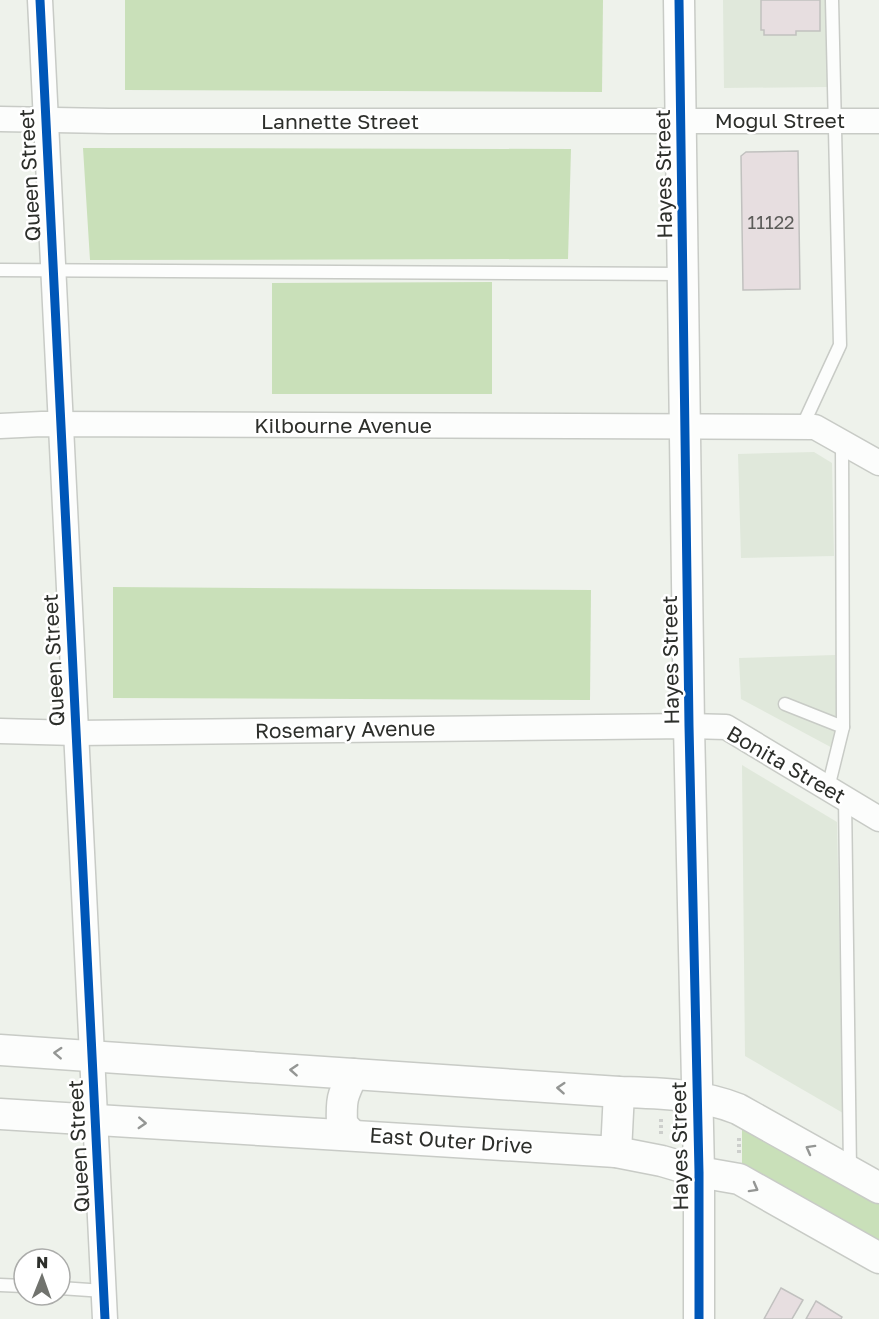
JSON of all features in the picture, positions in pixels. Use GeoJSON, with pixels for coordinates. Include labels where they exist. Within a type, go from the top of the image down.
{"type":"FeatureCollection","features":[{"type":"Feature","properties":{"kind":"street","name":"Queen Street"},"geometry":{"type":"LineString","coordinates":[[40,0],[105,1319]]}},
{"type":"Feature","properties":{"kind":"street","name":"Hayes Street"},"geometry":{"type":"LineString","coordinates":[[679,0],[698,1098],[699,1319]]}},
{"type":"Feature","properties":{"kind":"street","name":"Lannette Street"},"geometry":{"type":"LineString","coordinates":[[0,119],[681,122]]}},
{"type":"Feature","properties":{"kind":"street","name":"Mogul Street"},"geometry":{"type":"LineString","coordinates":[[681,122],[879,121]]}},
{"type":"Feature","properties":{"kind":"street","name":"Kilbourne Avenue"},"geometry":{"type":"LineString","coordinates":[[0,426],[42,424],[61,426],[815,427],[879,463]]}},
{"type":"Feature","properties":{"kind":"street","name":"Rosemary Avenue"},"geometry":{"type":"LineString","coordinates":[[0,730],[76,733],[690,726]]}},
{"type":"Feature","properties":{"kind":"street","name":"Bonita Street"},"geometry":{"type":"LineString","coordinates":[[690,726],[726,727],[879,819]]}},
{"type":"Feature","properties":{"kind":"street"},"geometry":{"type":"LineString","coordinates":[[0,1050],[619,1092],[665,1093],[698,1098],[738,1109],[879,1188]]}},
{"type":"Feature","properties":{"kind":"street"},"geometry":{"type":"LineString","coordinates":[[352,1135],[342,1124],[341,1107],[342,1096],[353,1074]]}},
{"type":"Feature","properties":{"kind":"street"},"geometry":{"type":"LineString","coordinates":[[616,1152],[619,1092]]}},
{"type":"Feature","properties":{"kind":"street","name":"East Outer Drive"},"geometry":{"type":"LineString","coordinates":[[0,1114],[616,1152],[739,1179],[879,1258]]}},
{"type":"Feature","properties":{"kind":"lane"},"geometry":{"type":"LineString","coordinates":[[802,427],[840,345],[832,0]]}},
{"type":"Feature","properties":{"kind":"lane"},"geometry":{"type":"LineString","coordinates":[[0,270],[683,274]]}},
{"type":"Feature","properties":{"kind":"lane"},"geometry":{"type":"LineString","coordinates":[[842,441],[843,727],[836,793],[850,1172]]}},
{"type":"Feature","properties":{"kind":"lane"},"geometry":{"type":"LineString","coordinates":[[785,704],[843,727]]}},
{"type":"Feature","properties":{"kind":"lane"},"geometry":{"type":"LineString","coordinates":[[72,1289],[104,1291]]}},
{"type":"Feature","properties":{"kind":"path"},"geometry":{"type":"LineString","coordinates":[[661,1109],[662,1140]]}},
{"type":"Feature","properties":{"kind":"path"},"geometry":{"type":"LineString","coordinates":[[739,1137],[739,1161]]}},
{"type":"Feature","properties":{"kind":"shaded area"},"geometry":{"type":"Polygon","coordinates":[[[723,0],[826,0],[827,87],[724,88],[723,0]]]}},
{"type":"Feature","properties":{"kind":"shaded area"},"geometry":{"type":"Polygon","coordinates":[[[814,452],[832,463],[834,556],[741,558],[738,454],[814,452]]]}},
{"type":"Feature","properties":{"kind":"shaded area"},"geometry":{"type":"Polygon","coordinates":[[[835,655],[838,751],[741,699],[739,658],[835,655]]]}},
{"type":"Feature","properties":{"kind":"shaded area"},"geometry":{"type":"Polygon","coordinates":[[[742,765],[837,822],[843,1113],[745,1056],[742,765]]]}},
{"type":"Feature","properties":{"kind":"green space"},"geometry":{"type":"Polygon","coordinates":[[[125,0],[603,0],[602,92],[125,90],[125,0]]]}},
{"type":"Feature","properties":{"kind":"green space"},"geometry":{"type":"Polygon","coordinates":[[[83,148],[571,149],[568,259],[90,260],[83,148]]]}},
{"type":"Feature","properties":{"kind":"green space"},"geometry":{"type":"Polygon","coordinates":[[[492,282],[492,394],[272,394],[272,283],[492,282]]]}},
{"type":"Feature","properties":{"kind":"green space"},"geometry":{"type":"Polygon","coordinates":[[[113,587],[591,590],[590,700],[113,698],[113,587]]]}},
{"type":"Feature","properties":{"kind":"green space"},"geometry":{"type":"Polygon","coordinates":[[[742,1127],[879,1204],[879,1244],[742,1165],[742,1127]]]}},
{"type":"Feature","properties":{"kind":"building"},"geometry":{"type":"Polygon","coordinates":[[[761,0],[820,0],[820,31],[796,31],[796,35],[764,35],[764,30],[761,30],[761,0]]]}},
{"type":"Feature","properties":{"kind":"building"},"geometry":{"type":"Polygon","coordinates":[[[798,151],[800,289],[743,290],[741,156],[746,152],[798,151]]]}},
{"type":"Feature","properties":{"kind":"building"},"geometry":{"type":"Polygon","coordinates":[[[781,1288],[803,1300],[792,1319],[764,1319],[781,1288]]]}},
{"type":"Feature","properties":{"kind":"building"},"geometry":{"type":"Polygon","coordinates":[[[816,1301],[842,1317],[841,1319],[806,1319],[816,1301]]]}},
{"type":"Feature","properties":{"kind":"cycle path"},"geometry":{"type":"LineString","coordinates":[[40,0],[105,1319]]}},
{"type":"Feature","properties":{"kind":"cycle path"},"geometry":{"type":"LineString","coordinates":[[679,0],[689,726],[699,1172],[699,1319]]}}]}
